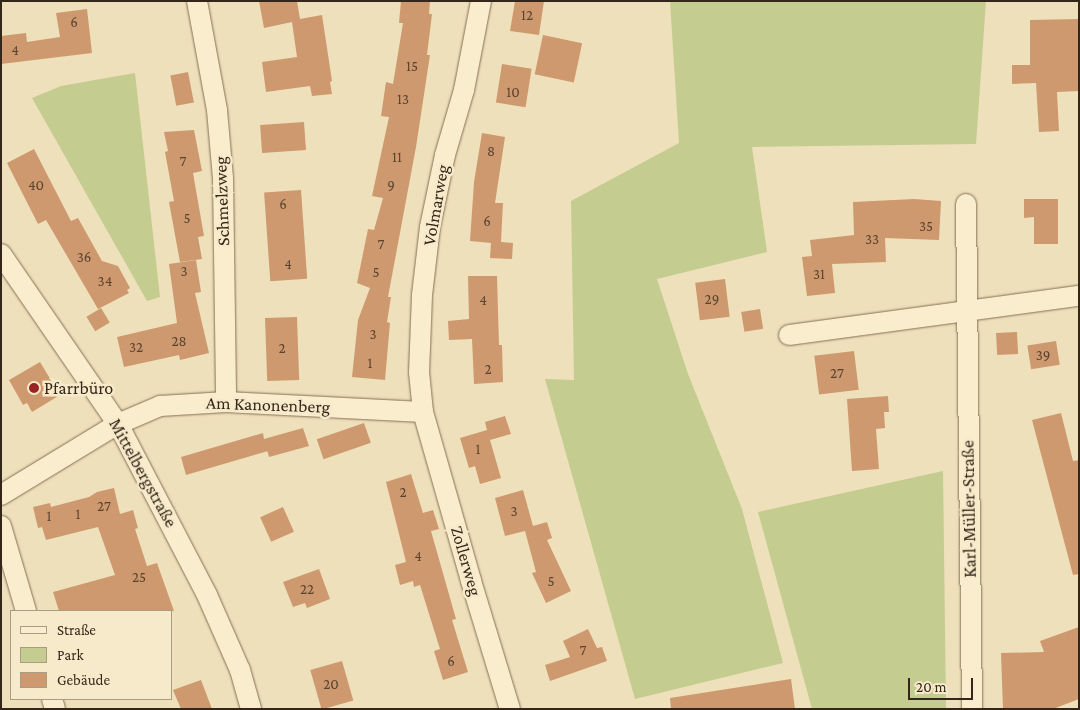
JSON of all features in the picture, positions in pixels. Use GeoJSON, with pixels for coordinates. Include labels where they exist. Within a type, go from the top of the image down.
{"type":"FeatureCollection","features":[{"type":"Feature","properties":{"kind":"street","name":"Schmelzweg"},"geometry":{"type":"LineString","coordinates":[[197,1],[217,110],[223,178],[226,402]]}},
{"type":"Feature","properties":{"kind":"street","name":"Volmarweg"},"geometry":{"type":"LineString","coordinates":[[423,412],[419,372],[422,295],[430,227],[445,155],[464,90],[482,1]]}},
{"type":"Feature","properties":{"kind":"street","name":"Karl-Müller-Straße"},"geometry":{"type":"LineString","coordinates":[[966,204],[972,709]]}},
{"type":"Feature","properties":{"kind":"street","name":"Mittelbergstraße"},"geometry":{"type":"LineString","coordinates":[[1,254],[118,424],[207,595],[240,670],[251,709]]}},
{"type":"Feature","properties":{"kind":"street"},"geometry":{"type":"LineString","coordinates":[[788,335],[924,318],[967,309],[1079,296]]}},
{"type":"Feature","properties":{"kind":"street","name":"Am Kanonenberg"},"geometry":{"type":"LineString","coordinates":[[1,495],[118,424],[160,406],[226,402],[423,412]]}},
{"type":"Feature","properties":{"kind":"street","name":"Zollerweg"},"geometry":{"type":"LineString","coordinates":[[423,412],[510,709]]}},
{"type":"Feature","properties":{"kind":"street"},"geometry":{"type":"LineString","coordinates":[[1,526],[26,610]]}},
{"type":"Feature","properties":{"kind":"green space"},"geometry":{"type":"Polygon","coordinates":[[[670,1],[986,1],[976,144],[752,147],[767,252],[657,279],[688,374],[742,509],[783,663],[635,699],[545,379],[574,380],[571,201],[679,143],[670,1]]]}},
{"type":"Feature","properties":{"kind":"green space"},"geometry":{"type":"Polygon","coordinates":[[[135,73],[160,297],[147,301],[32,98],[61,86],[135,73]]]}},
{"type":"Feature","properties":{"kind":"green space"},"geometry":{"type":"Polygon","coordinates":[[[943,471],[946,709],[812,709],[758,512],[943,471]]]}},
{"type":"Feature","properties":{"kind":"building"},"geometry":{"type":"Polygon","coordinates":[[[259,1],[297,1],[300,19],[322,15],[332,81],[330,82],[332,94],[312,96],[310,86],[266,92],[262,62],[297,57],[292,22],[264,28],[259,1]]]}},
{"type":"Feature","properties":{"kind":"building"},"geometry":{"type":"Polygon","coordinates":[[[401,1],[430,1],[429,14],[432,14],[427,55],[430,55],[416,147],[388,297],[391,297],[387,322],[390,323],[385,380],[352,377],[358,320],[370,288],[357,283],[368,229],[374,230],[383,198],[372,196],[389,117],[381,116],[386,82],[393,84],[403,23],[399,23],[401,1]]]}},
{"type":"Feature","properties":{"kind":"building"},"geometry":{"type":"Polygon","coordinates":[[[515,1],[544,1],[539,35],[510,31],[515,1]]]}},
{"type":"Feature","properties":{"kind":"building"},"geometry":{"type":"Polygon","coordinates":[[[87,9],[92,53],[1,64],[1,36],[26,33],[27,42],[60,37],[56,13],[87,9]]]}},
{"type":"Feature","properties":{"kind":"building"},"geometry":{"type":"Polygon","coordinates":[[[1079,19],[1079,91],[1057,92],[1059,131],[1039,132],[1036,83],[1012,84],[1012,65],[1030,65],[1030,20],[1079,19]]]}},
{"type":"Feature","properties":{"kind":"building"},"geometry":{"type":"Polygon","coordinates":[[[543,35],[582,43],[574,82],[535,74],[543,35]]]}},
{"type":"Feature","properties":{"kind":"building"},"geometry":{"type":"Polygon","coordinates":[[[502,64],[532,69],[526,107],[496,103],[502,64]]]}},
{"type":"Feature","properties":{"kind":"building"},"geometry":{"type":"Polygon","coordinates":[[[188,72],[194,102],[176,106],[170,75],[188,72]]]}},
{"type":"Feature","properties":{"kind":"building"},"geometry":{"type":"Polygon","coordinates":[[[304,122],[306,150],[262,153],[260,125],[304,122]]]}},
{"type":"Feature","properties":{"kind":"building"},"geometry":{"type":"Polygon","coordinates":[[[194,130],[202,171],[193,173],[204,236],[198,237],[202,259],[180,262],[169,202],[174,201],[165,152],[168,151],[164,132],[194,130]]]}},
{"type":"Feature","properties":{"kind":"building"},"geometry":{"type":"Polygon","coordinates":[[[482,133],[505,137],[495,203],[503,203],[501,242],[513,243],[512,259],[490,258],[491,243],[470,241],[474,182],[482,133]]]}},
{"type":"Feature","properties":{"kind":"building"},"geometry":{"type":"Polygon","coordinates":[[[34,149],[71,221],[78,218],[102,261],[118,266],[130,288],[127,290],[129,293],[98,309],[46,220],[38,224],[7,163],[34,149]]]}},
{"type":"Feature","properties":{"kind":"building"},"geometry":{"type":"Polygon","coordinates":[[[301,190],[307,279],[270,281],[264,193],[301,190]]]}},
{"type":"Feature","properties":{"kind":"building"},"geometry":{"type":"Polygon","coordinates":[[[914,199],[941,201],[939,240],[885,238],[886,262],[832,264],[835,293],[807,296],[802,257],[812,256],[810,240],[854,235],[853,202],[914,199]]]}},
{"type":"Feature","properties":{"kind":"building"},"geometry":{"type":"Polygon","coordinates":[[[1024,199],[1058,199],[1058,244],[1034,244],[1034,217],[1024,218],[1024,199]]]}},
{"type":"Feature","properties":{"kind":"building"},"geometry":{"type":"Polygon","coordinates":[[[196,260],[201,292],[195,293],[209,353],[180,360],[179,355],[124,367],[117,337],[177,323],[169,264],[196,260]]]}},
{"type":"Feature","properties":{"kind":"building"},"geometry":{"type":"Polygon","coordinates":[[[468,276],[497,276],[499,345],[502,345],[503,382],[474,384],[472,339],[449,340],[448,321],[469,319],[468,276]]]}},
{"type":"Feature","properties":{"kind":"building"},"geometry":{"type":"Polygon","coordinates":[[[725,279],[730,317],[700,320],[695,283],[725,279]]]}},
{"type":"Feature","properties":{"kind":"building"},"geometry":{"type":"Polygon","coordinates":[[[101,308],[110,323],[95,331],[86,317],[101,308]]]}},
{"type":"Feature","properties":{"kind":"building"},"geometry":{"type":"Polygon","coordinates":[[[760,309],[763,329],[744,332],[741,312],[760,309]]]}},
{"type":"Feature","properties":{"kind":"building"},"geometry":{"type":"Polygon","coordinates":[[[297,317],[299,380],[267,381],[265,318],[297,317]]]}},
{"type":"Feature","properties":{"kind":"building"},"geometry":{"type":"Polygon","coordinates":[[[1017,332],[1018,354],[997,355],[996,333],[1017,332]]]}},
{"type":"Feature","properties":{"kind":"building"},"geometry":{"type":"Polygon","coordinates":[[[1056,341],[1060,365],[1031,369],[1027,346],[1056,341]]]}},
{"type":"Feature","properties":{"kind":"building"},"geometry":{"type":"Polygon","coordinates":[[[854,351],[859,390],[819,395],[814,356],[854,351]]]}},
{"type":"Feature","properties":{"kind":"building","name":"Pfarrbüro"},"geometry":{"type":"Polygon","coordinates":[[[40,362],[60,395],[32,412],[27,403],[23,405],[9,380],[40,362]]]}},
{"type":"Feature","properties":{"kind":"building"},"geometry":{"type":"Polygon","coordinates":[[[888,396],[889,412],[884,412],[885,428],[876,429],[879,469],[852,471],[847,399],[888,396]]]}},
{"type":"Feature","properties":{"kind":"building"},"geometry":{"type":"Polygon","coordinates":[[[1061,413],[1073,461],[1079,460],[1079,574],[1073,575],[1032,420],[1061,413]]]}},
{"type":"Feature","properties":{"kind":"building"},"geometry":{"type":"Polygon","coordinates":[[[505,416],[511,434],[490,440],[501,478],[480,484],[475,466],[469,468],[460,438],[487,430],[485,422],[505,416]]]}},
{"type":"Feature","properties":{"kind":"building"},"geometry":{"type":"Polygon","coordinates":[[[364,423],[371,443],[324,459],[317,439],[364,423]]]}},
{"type":"Feature","properties":{"kind":"building"},"geometry":{"type":"Polygon","coordinates":[[[303,428],[309,446],[269,457],[267,451],[186,475],[181,457],[263,433],[264,439],[303,428]]]}},
{"type":"Feature","properties":{"kind":"building"},"geometry":{"type":"Polygon","coordinates":[[[411,474],[423,513],[433,510],[439,529],[431,531],[456,619],[452,620],[468,672],[443,680],[434,651],[440,649],[420,585],[414,587],[413,581],[400,585],[395,565],[406,562],[386,482],[411,474]]]}},
{"type":"Feature","properties":{"kind":"building"},"geometry":{"type":"Polygon","coordinates":[[[114,488],[120,514],[133,510],[138,528],[135,529],[147,566],[157,563],[174,611],[59,610],[53,592],[115,575],[98,527],[46,540],[42,527],[38,528],[33,507],[50,503],[51,507],[89,497],[97,492],[114,488]]]}},
{"type":"Feature","properties":{"kind":"building"},"geometry":{"type":"Polygon","coordinates":[[[523,490],[533,526],[547,522],[552,538],[547,540],[571,591],[546,603],[532,573],[536,572],[525,531],[505,536],[495,498],[523,490]]]}},
{"type":"Feature","properties":{"kind":"building"},"geometry":{"type":"Polygon","coordinates":[[[283,507],[294,532],[271,542],[260,517],[283,507]]]}},
{"type":"Feature","properties":{"kind":"building"},"geometry":{"type":"Polygon","coordinates":[[[319,569],[330,599],[307,608],[305,603],[293,607],[283,582],[319,569]]]}},
{"type":"Feature","properties":{"kind":"building"},"geometry":{"type":"Polygon","coordinates":[[[1079,627],[1079,699],[1053,709],[1003,709],[1001,653],[1044,652],[1040,641],[1079,627]]]}},
{"type":"Feature","properties":{"kind":"building"},"geometry":{"type":"Polygon","coordinates":[[[588,629],[597,648],[602,647],[607,661],[550,681],[545,665],[570,657],[563,641],[588,629]]]}},
{"type":"Feature","properties":{"kind":"building"},"geometry":{"type":"Polygon","coordinates":[[[342,661],[353,700],[321,709],[310,670],[342,661]]]}},
{"type":"Feature","properties":{"kind":"building"},"geometry":{"type":"Polygon","coordinates":[[[791,679],[795,709],[671,709],[670,698],[791,679]]]}},
{"type":"Feature","properties":{"kind":"building"},"geometry":{"type":"Polygon","coordinates":[[[201,680],[212,709],[181,709],[173,690],[201,680]]]}},
{"type":"Feature","properties":{"kind":"place","name":"Pfarrbüro"},"geometry":{"type":"Point","coordinates":[34,388]}}]}
